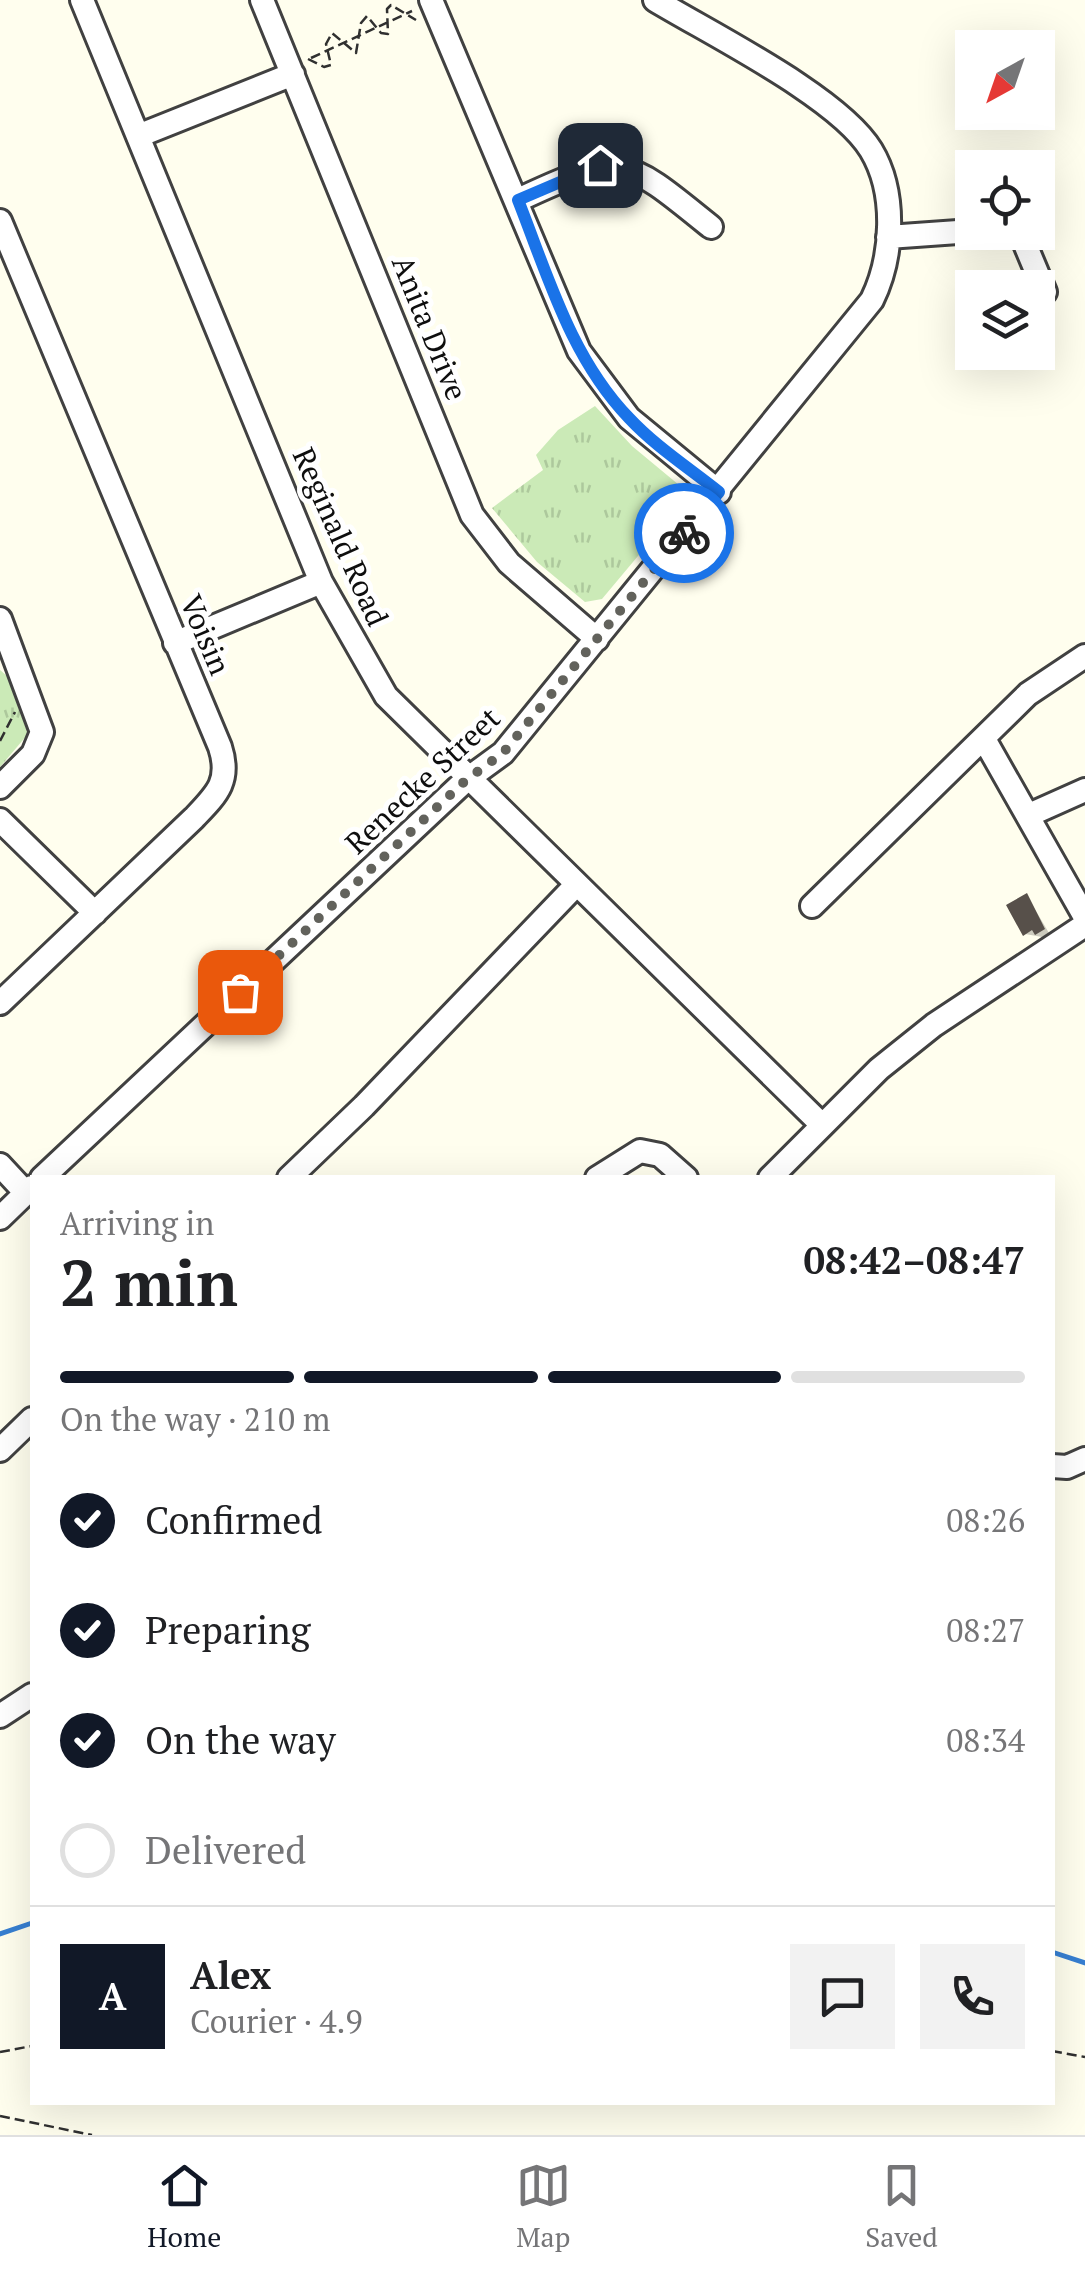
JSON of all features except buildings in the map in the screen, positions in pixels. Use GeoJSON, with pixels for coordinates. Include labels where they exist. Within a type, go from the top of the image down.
{"type":"FeatureCollection","features":[{"type":"Feature","properties":{"kind":"street","name":"Reginald Road"},"geometry":{"type":"LineString","coordinates":[[82,0],[320,582],[386,696],[466,780],[821,1124]]}},
{"type":"Feature","properties":{"kind":"street","name":"Anita Drive"},"geometry":{"type":"LineString","coordinates":[[262,0],[298,66],[472,515],[509,563],[596,639]]}},
{"type":"Feature","properties":{"kind":"street","name":"Renecke Street"},"geometry":{"type":"LineString","coordinates":[[46,1175],[466,780],[503,753],[872,300],[885,268],[888,237],[886,195],[872,151],[846,122],[656,0]]}},
{"type":"Feature","properties":{"kind":"street"},"geometry":{"type":"LineString","coordinates":[[433,4],[579,351],[629,418],[719,492]]}},
{"type":"Feature","properties":{"kind":"street"},"geometry":{"type":"LineString","coordinates":[[138,136],[298,66]]}},
{"type":"Feature","properties":{"kind":"street"},"geometry":{"type":"LineString","coordinates":[[518,200],[575,173],[617,166],[665,189],[711,227]]}},
{"type":"Feature","properties":{"kind":"street","name":"Voisin"},"geometry":{"type":"LineString","coordinates":[[0,221],[220,747],[226,772],[222,786],[0,1003]]}},
{"type":"Feature","properties":{"kind":"street"},"geometry":{"type":"LineString","coordinates":[[888,237],[955,232]]}},
{"type":"Feature","properties":{"kind":"street"},"geometry":{"type":"LineString","coordinates":[[175,643],[320,582]]}},
{"type":"Feature","properties":{"kind":"street"},"geometry":{"type":"LineString","coordinates":[[0,620],[35,704],[42,732],[39,744],[0,787]]}},
{"type":"Feature","properties":{"kind":"street"},"geometry":{"type":"LineString","coordinates":[[812,906],[1028,694],[1085,656]]}},
{"type":"Feature","properties":{"kind":"street"},"geometry":{"type":"LineString","coordinates":[[984,739],[1085,917]]}},
{"type":"Feature","properties":{"kind":"street"},"geometry":{"type":"LineString","coordinates":[[1029,815],[1085,790]]}},
{"type":"Feature","properties":{"kind":"street"},"geometry":{"type":"LineString","coordinates":[[0,820],[96,913]]}},
{"type":"Feature","properties":{"kind":"street"},"geometry":{"type":"LineString","coordinates":[[292,1175],[364,1106],[576,884]]}},
{"type":"Feature","properties":{"kind":"street"},"geometry":{"type":"LineString","coordinates":[[773,1175],[821,1124],[934,1025],[1085,926]]}},
{"type":"Feature","properties":{"kind":"street"},"geometry":{"type":"LineString","coordinates":[[601,1175],[640,1151],[660,1154],[683,1175]]}},
{"type":"Feature","properties":{"kind":"street"},"geometry":{"type":"LineString","coordinates":[[0,1165],[30,1184]]}},
{"type":"Feature","properties":{"kind":"street","name":"Renecke Street"},"geometry":{"type":"LineString","coordinates":[[0,1218],[30,1190]]}},
{"type":"Feature","properties":{"kind":"street"},"geometry":{"type":"LineString","coordinates":[[0,1450],[30,1422]]}},
{"type":"Feature","properties":{"kind":"street"},"geometry":{"type":"LineString","coordinates":[[1055,1466],[1067,1467],[1085,1459]]}},
{"type":"Feature","properties":{"kind":"street"},"geometry":{"type":"LineString","coordinates":[[0,1716],[30,1697]]}},
{"type":"Feature","properties":{"kind":"path"},"geometry":{"type":"LineString","coordinates":[[298,66],[328,68],[332,33],[356,53],[364,18],[373,19],[386,36],[390,4],[416,20],[433,4]]}},
{"type":"Feature","properties":{"kind":"path"},"geometry":{"type":"LineString","coordinates":[[298,66],[404,14],[433,4]]}},
{"type":"Feature","properties":{"kind":"path"},"geometry":{"type":"LineString","coordinates":[[0,741],[12,715],[35,704]]}},
{"type":"Feature","properties":{"kind":"path"},"geometry":{"type":"LineString","coordinates":[[0,2052],[30,2046]]}},
{"type":"Feature","properties":{"kind":"path"},"geometry":{"type":"LineString","coordinates":[[1055,2052],[1085,2057]]}},
{"type":"Feature","properties":{"kind":"path"},"geometry":{"type":"LineString","coordinates":[[0,2116],[92,2135]]}},
{"type":"Feature","properties":{"kind":"green space"},"geometry":{"type":"Polygon","coordinates":[[[595,406],[632,446],[679,485],[679,507],[602,599],[585,602],[537,562],[492,508],[543,470],[536,455],[558,430],[595,406]]]}},
{"type":"Feature","properties":{"kind":"green space"},"geometry":{"type":"Polygon","coordinates":[[[0,670],[7,676],[28,734],[0,767],[0,670]]]}},
{"type":"Feature","properties":{"kind":"waterway"},"geometry":{"type":"LineString","coordinates":[[0,1934],[30,1924]]}},
{"type":"Feature","properties":{"kind":"waterway"},"geometry":{"type":"LineString","coordinates":[[1055,1953],[1085,1963]]}},
{"type":"Feature","properties":{"kind":"way so far"},"geometry":{"type":"LineString","coordinates":[[240,992],[466,780],[503,753],[684,533]]}},
{"type":"Feature","properties":{"kind":"route"},"geometry":{"type":"LineString","coordinates":[[600,165],[518,200],[579,351],[600,383],[629,418],[719,492],[684,533]]}}]}
